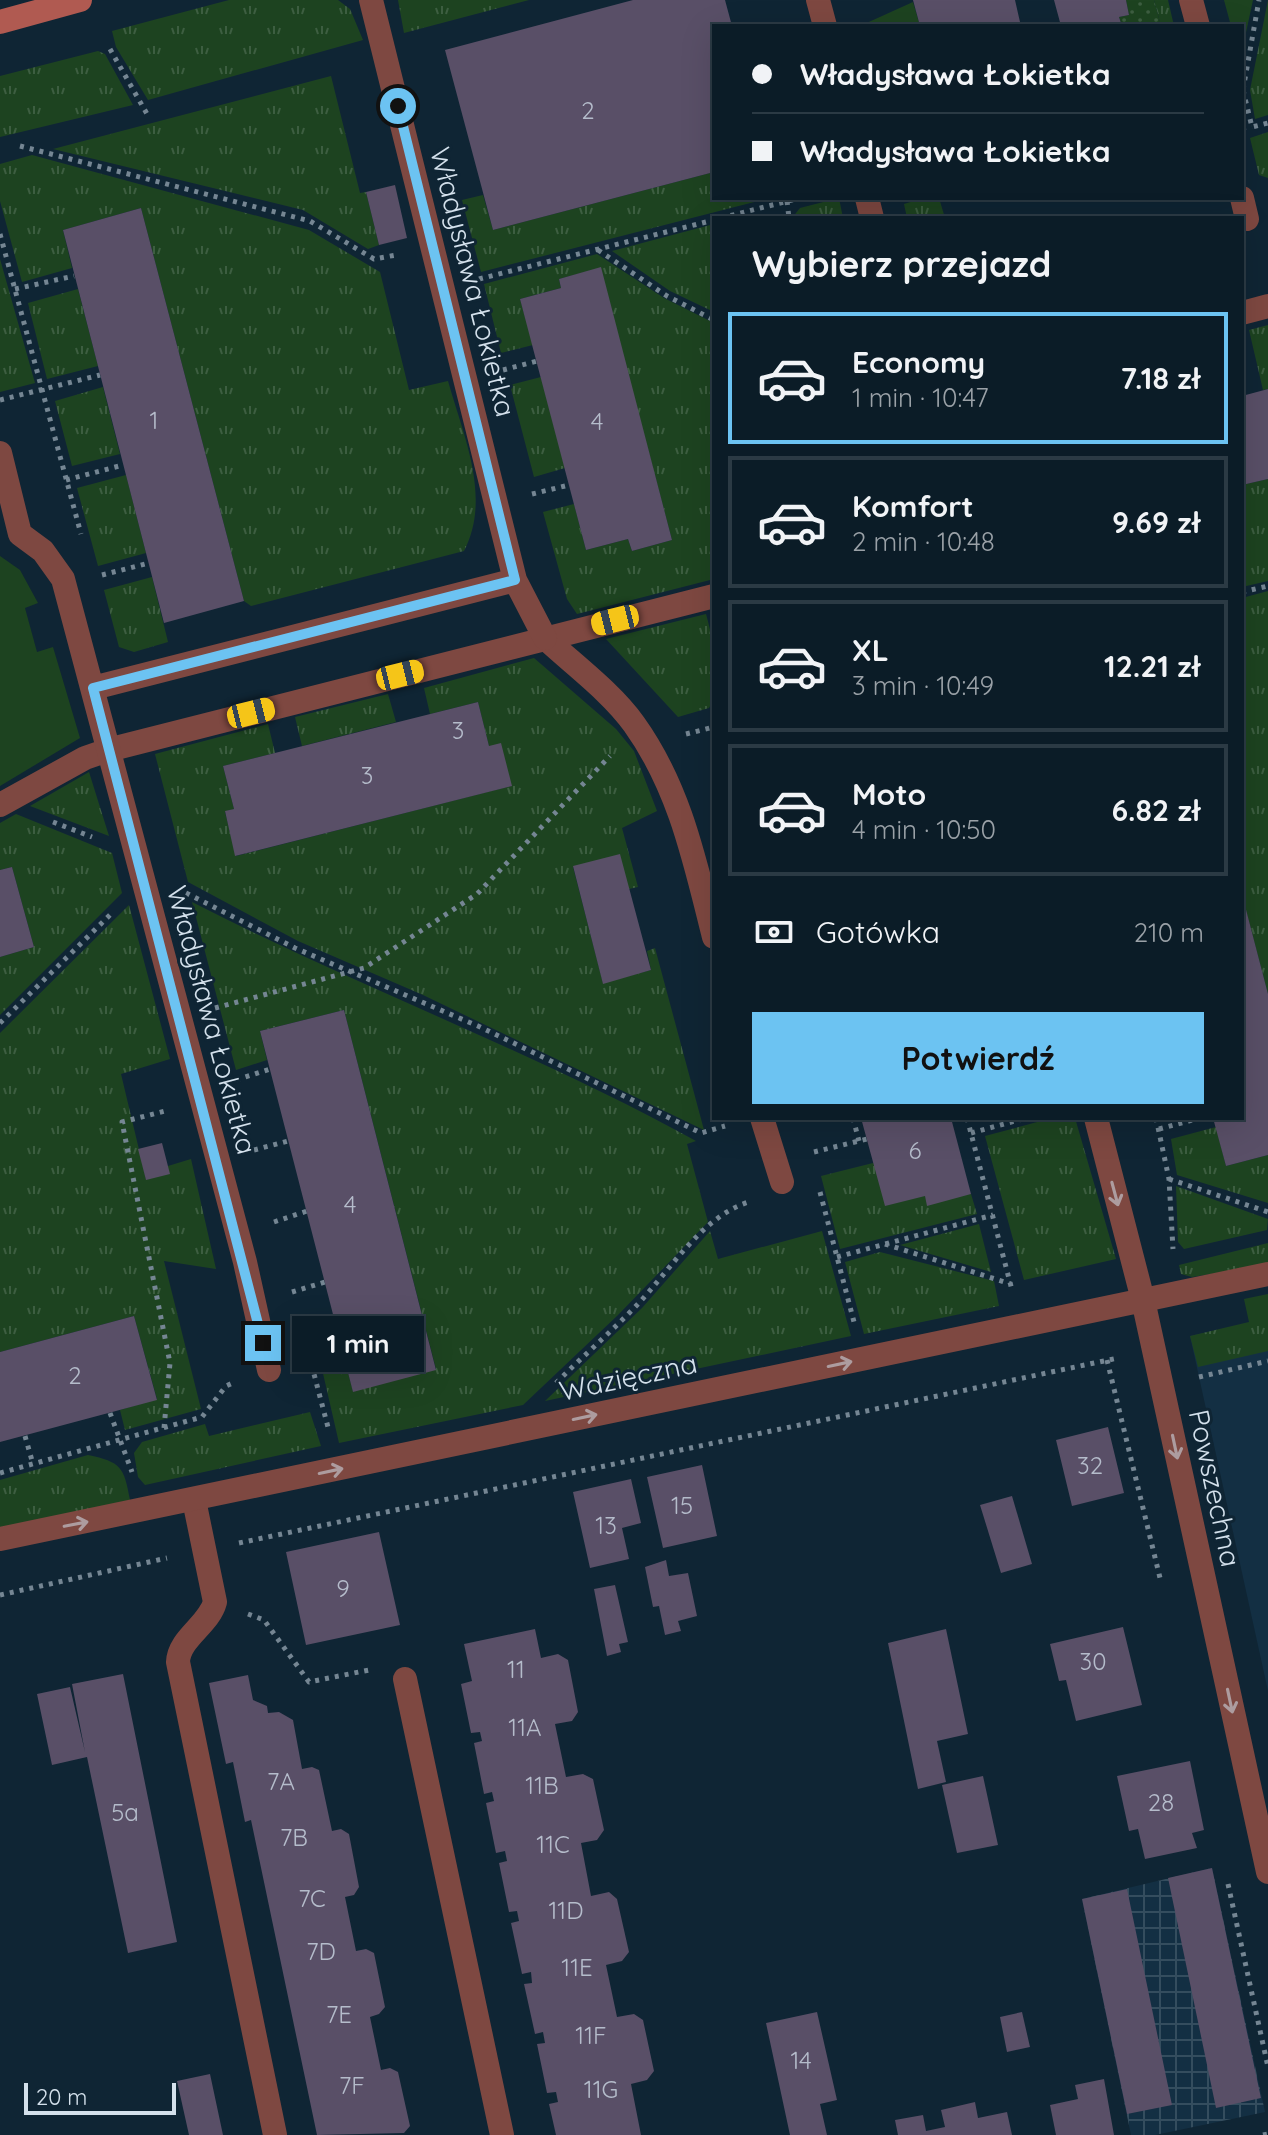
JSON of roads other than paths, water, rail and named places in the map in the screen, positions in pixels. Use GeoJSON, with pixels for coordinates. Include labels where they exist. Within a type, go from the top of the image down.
{"type":"FeatureCollection","features":[{"type":"Feature","properties":{"kind":"street"},"geometry":{"type":"LineString","coordinates":[[0,22],[80,0]]}},
{"type":"Feature","properties":{"kind":"street","name":"Władysława Łokietka"},"geometry":{"type":"LineString","coordinates":[[371,0],[515,580],[545,638],[638,730],[656,756],[683,813],[712,929]]}},
{"type":"Feature","properties":{"kind":"street"},"geometry":{"type":"LineString","coordinates":[[818,0],[824,24]]}},
{"type":"Feature","properties":{"kind":"street"},"geometry":{"type":"LineString","coordinates":[[1191,0],[1197,24]]}},
{"type":"Feature","properties":{"kind":"street"},"geometry":{"type":"LineString","coordinates":[[1244,312],[1268,306]]}},
{"type":"Feature","properties":{"kind":"street","name":"Władysława Łokietka"},"geometry":{"type":"LineString","coordinates":[[0,453],[20,534],[43,551],[63,579],[203,1102],[269,1370]]}},
{"type":"Feature","properties":{"kind":"street"},"geometry":{"type":"LineString","coordinates":[[93,688],[515,580]]}},
{"type":"Feature","properties":{"kind":"street"},"geometry":{"type":"LineString","coordinates":[[3,804],[85,758],[108,750],[712,596]]}},
{"type":"Feature","properties":{"kind":"street"},"geometry":{"type":"LineString","coordinates":[[750,1120],[782,1182]]}},
{"type":"Feature","properties":{"kind":"street","name":"Powszechna"},"geometry":{"type":"LineString","coordinates":[[1097,1120],[1143,1300],[1268,1872]]}},
{"type":"Feature","properties":{"kind":"street","name":"Wdzięczna"},"geometry":{"type":"LineString","coordinates":[[0,1539],[1268,1274]]}},
{"type":"Feature","properties":{"kind":"street"},"geometry":{"type":"LineString","coordinates":[[194,1500],[215,1602],[212,1612],[179,1651],[178,1662],[275,2135]]}},
{"type":"Feature","properties":{"kind":"street"},"geometry":{"type":"LineString","coordinates":[[405,1679],[502,2135]]}}]}
